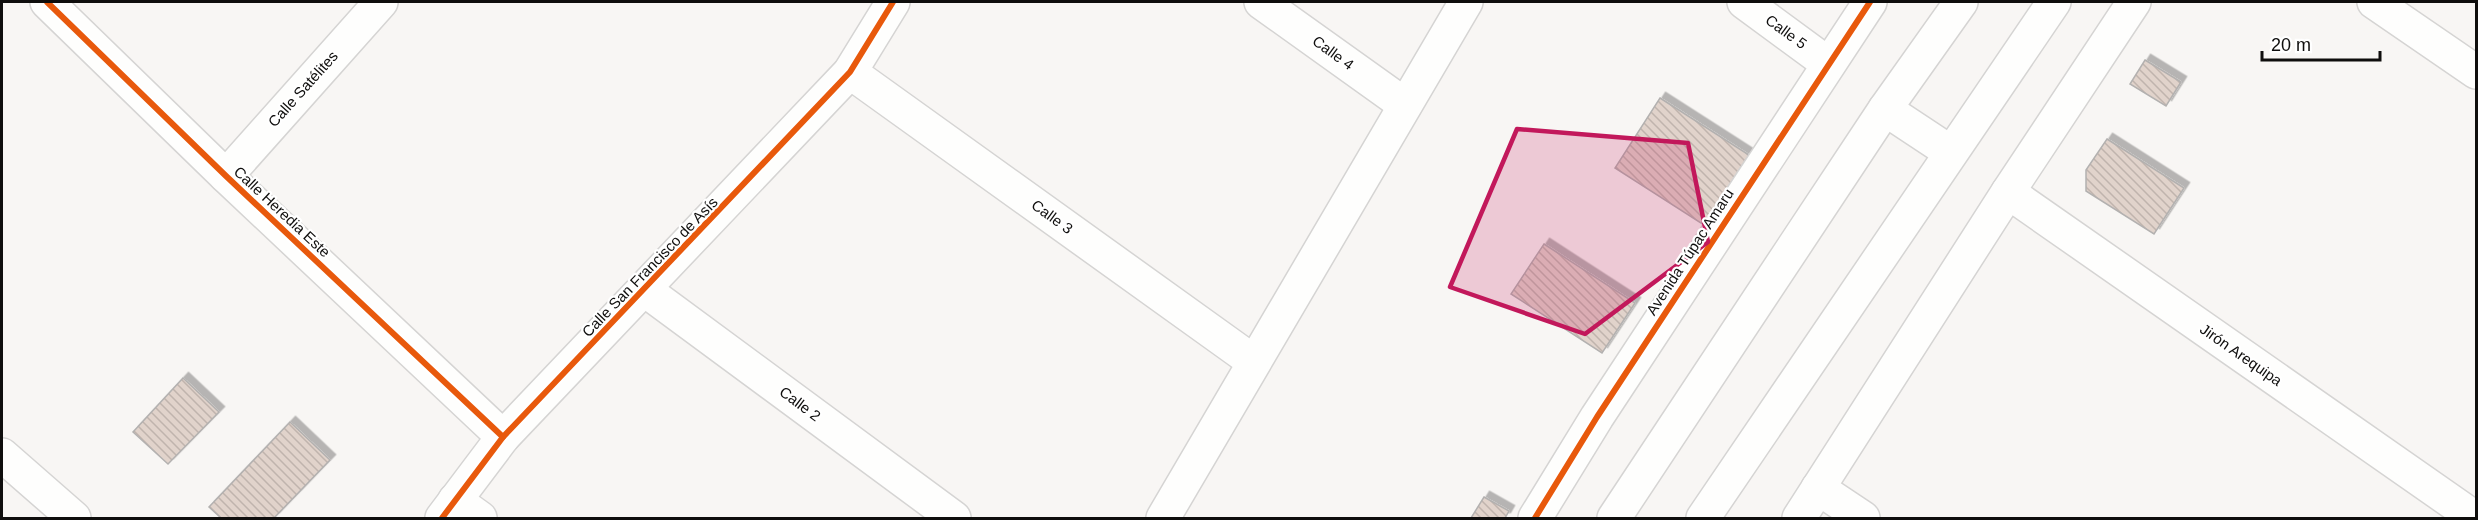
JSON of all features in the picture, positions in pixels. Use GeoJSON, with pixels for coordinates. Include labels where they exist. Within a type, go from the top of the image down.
{"type":"FeatureCollection","features":[{"type":"Feature","properties":{"kind":"main road","name":"Calle Heredia Este"},"geometry":{"type":"LineString","coordinates":[[47,2],[226,176],[503,437]]}},
{"type":"Feature","properties":{"kind":"main road","name":"Calle Satélites"},"geometry":{"type":"LineString","coordinates":[[226,176],[381,2]]}},
{"type":"Feature","properties":{"kind":"main road","name":"Calle San Francisco de Asís"},"geometry":{"type":"LineString","coordinates":[[459,512],[503,437],[850,72],[893,2]]}},
{"type":"Feature","properties":{"kind":"main road","name":"Calle 4"},"geometry":{"type":"LineString","coordinates":[[1261,2],[1405,105]]}},
{"type":"Feature","properties":{"kind":"main road"},"geometry":{"type":"LineString","coordinates":[[1163,519],[1466,2]]}},
{"type":"Feature","properties":{"kind":"main road","name":"Calle 5"},"geometry":{"type":"LineString","coordinates":[[1744,2],[1827,63]]}},
{"type":"Feature","properties":{"kind":"main road","name":"Avenida Túpac Amaru"},"geometry":{"type":"LineString","coordinates":[[1535,519],[1597,417],[1827,63],[1870,2]]}},
{"type":"Feature","properties":{"kind":"main road"},"geometry":{"type":"LineString","coordinates":[[1614,519],[1885,109],[1961,2]]}},
{"type":"Feature","properties":{"kind":"main road"},"geometry":{"type":"LineString","coordinates":[[1702,519],[2054,2]]}},
{"type":"Feature","properties":{"kind":"main road"},"geometry":{"type":"LineString","coordinates":[[1799,519],[2008,192],[2134,2]]}},
{"type":"Feature","properties":{"kind":"main road"},"geometry":{"type":"LineString","coordinates":[[2374,2],[2476,72]]}},
{"type":"Feature","properties":{"kind":"main road","name":"Calle 3"},"geometry":{"type":"LineString","coordinates":[[850,72],[1254,362]]}},
{"type":"Feature","properties":{"kind":"main road"},"geometry":{"type":"LineString","coordinates":[[1885,109],[1950,152]]}},
{"type":"Feature","properties":{"kind":"main road","name":"Jirón Arequipa"},"geometry":{"type":"LineString","coordinates":[[2008,192],[2475,519]]}},
{"type":"Feature","properties":{"kind":"main road","name":"Calle 2"},"geometry":{"type":"LineString","coordinates":[[645,290],[954,519]]}},
{"type":"Feature","properties":{"kind":"main road"},"geometry":{"type":"LineString","coordinates":[[2,455],[74,519]]}},
{"type":"Feature","properties":{"kind":"main road"},"geometry":{"type":"LineString","coordinates":[[1818,488],[1863,519]]}},
{"type":"Feature","properties":{"kind":"highlighted area"},"geometry":{"type":"Polygon","coordinates":[[[1517,129],[1688,143],[1708,242],[1585,334],[1450,287],[1517,129]]]}},
{"type":"Feature","properties":{"kind":"building"},"geometry":{"type":"Polygon","coordinates":[[[2145,60],[2181,82],[2166,106],[2130,84],[2145,60]]]}},
{"type":"Feature","properties":{"kind":"building"},"geometry":{"type":"Polygon","coordinates":[[[1660,98],[1749,155],[1704,225],[1615,168],[1660,98]]]}},
{"type":"Feature","properties":{"kind":"building"},"geometry":{"type":"Polygon","coordinates":[[[2107,139],[2184,188],[2154,234],[2086,191],[2086,170],[2107,139]]]}},
{"type":"Feature","properties":{"kind":"building"},"geometry":{"type":"Polygon","coordinates":[[[1544,244],[1635,303],[1602,353],[1511,294],[1544,244]]]}},
{"type":"Feature","properties":{"kind":"building"},"geometry":{"type":"Polygon","coordinates":[[[183,378],[219,412],[168,464],[133,432],[183,378]]]}},
{"type":"Feature","properties":{"kind":"building"},"geometry":{"type":"Polygon","coordinates":[[[290,422],[330,460],[274,518],[221,518],[209,507],[290,422]]]}},
{"type":"Feature","properties":{"kind":"building"},"geometry":{"type":"Polygon","coordinates":[[[1484,497],[1509,511],[1505,518],[1471,518],[1484,497]]]}},
{"type":"Feature","properties":{"kind":"cycle path"},"geometry":{"type":"LineString","coordinates":[[47,2],[226,176],[503,437]]}},
{"type":"Feature","properties":{"kind":"cycle path"},"geometry":{"type":"LineString","coordinates":[[442,518],[503,437],[850,72],[893,2]]}},
{"type":"Feature","properties":{"kind":"cycle path"},"geometry":{"type":"LineString","coordinates":[[1535,518],[1597,417],[1870,2]]}}]}
